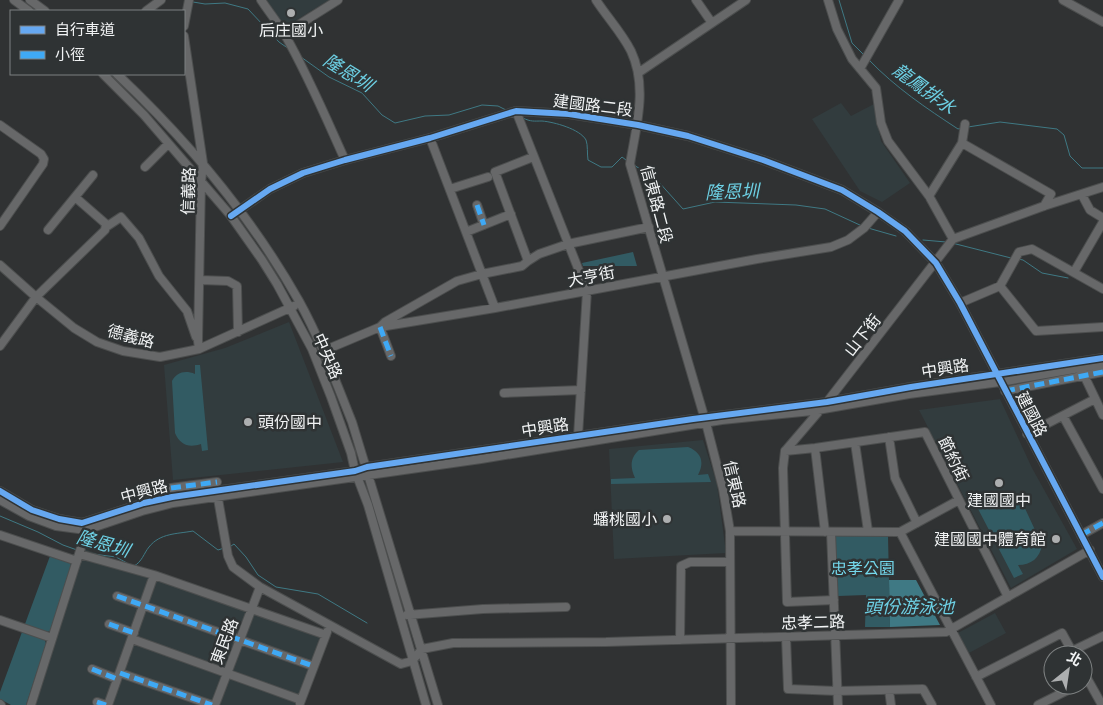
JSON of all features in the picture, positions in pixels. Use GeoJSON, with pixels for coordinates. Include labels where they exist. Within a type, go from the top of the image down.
{"type":"FeatureCollection","features":[{"type":"Feature","properties":{"kind":"street"},"geometry":{"type":"LineString","coordinates":[[14,0],[28,10]]}},
{"type":"Feature","properties":{"kind":"street"},"geometry":{"type":"LineString","coordinates":[[30,0],[44,10]]}},
{"type":"Feature","properties":{"kind":"street"},"geometry":{"type":"LineString","coordinates":[[147,10],[161,0]]}},
{"type":"Feature","properties":{"kind":"street"},"geometry":{"type":"LineString","coordinates":[[261,0],[294,51],[345,160]]}},
{"type":"Feature","properties":{"kind":"street"},"geometry":{"type":"LineString","coordinates":[[284,34],[338,0]]}},
{"type":"Feature","properties":{"kind":"street","name":"信東路二段"},"geometry":{"type":"LineString","coordinates":[[596,0],[631,51],[638,73],[640,95],[638,125],[630,163],[662,277]]}},
{"type":"Feature","properties":{"kind":"street"},"geometry":{"type":"LineString","coordinates":[[696,0],[712,23]]}},
{"type":"Feature","properties":{"kind":"street"},"geometry":{"type":"LineString","coordinates":[[638,73],[746,0]]}},
{"type":"Feature","properties":{"kind":"street"},"geometry":{"type":"LineString","coordinates":[[828,0],[837,29],[852,59],[862,65],[876,88],[882,123],[888,141],[929,196],[952,242],[1044,206],[1103,187]]}},
{"type":"Feature","properties":{"kind":"street"},"geometry":{"type":"LineString","coordinates":[[862,65],[899,0]]}},
{"type":"Feature","properties":{"kind":"street"},"geometry":{"type":"LineString","coordinates":[[1063,0],[1103,22]]}},
{"type":"Feature","properties":{"kind":"street"},"geometry":{"type":"LineString","coordinates":[[185,21],[189,2]]}},
{"type":"Feature","properties":{"kind":"street","name":"信義路"},"geometry":{"type":"LineString","coordinates":[[185,43],[203,163],[198,345]]}},
{"type":"Feature","properties":{"kind":"street","name":"中央路"},"geometry":{"type":"LineString","coordinates":[[104,75],[144,115],[230,216],[262,260],[312,349],[351,453],[426,705]]}},
{"type":"Feature","properties":{"kind":"street","name":"中央路"},"geometry":{"type":"LineString","coordinates":[[118,75],[152,107],[203,163],[239,210],[300,302],[323,351],[352,422],[370,476],[438,705]]}},
{"type":"Feature","properties":{"kind":"street"},"geometry":{"type":"LineString","coordinates":[[516,111],[587,291],[578,436]]}},
{"type":"Feature","properties":{"kind":"street","name":"建國路二段"},"geometry":{"type":"LineString","coordinates":[[230,216],[270,189],[303,173],[345,160],[430,138],[516,111],[570,114],[638,125],[688,136],[763,160],[842,190],[905,231],[936,264]]}},
{"type":"Feature","properties":{"kind":"street"},"geometry":{"type":"LineString","coordinates":[[0,125],[41,154],[44,159],[43,164],[0,226]]}},
{"type":"Feature","properties":{"kind":"street"},"geometry":{"type":"LineString","coordinates":[[929,196],[962,143],[964,128]]}},
{"type":"Feature","properties":{"kind":"street"},"geometry":{"type":"LineString","coordinates":[[430,138],[495,308]]}},
{"type":"Feature","properties":{"kind":"street"},"geometry":{"type":"LineString","coordinates":[[962,143],[1051,194],[1044,206]]}},
{"type":"Feature","properties":{"kind":"street"},"geometry":{"type":"LineString","coordinates":[[145,167],[168,144]]}},
{"type":"Feature","properties":{"kind":"street"},"geometry":{"type":"LineString","coordinates":[[450,189],[492,175],[533,157]]}},
{"type":"Feature","properties":{"kind":"street"},"geometry":{"type":"LineString","coordinates":[[48,230],[93,175]]}},
{"type":"Feature","properties":{"kind":"street"},"geometry":{"type":"LineString","coordinates":[[492,175],[511,214],[528,261]]}},
{"type":"Feature","properties":{"kind":"street"},"geometry":{"type":"LineString","coordinates":[[1074,272],[1103,220],[1090,210],[1082,195]]}},
{"type":"Feature","properties":{"kind":"street"},"geometry":{"type":"LineString","coordinates":[[76,197],[106,225]]}},
{"type":"Feature","properties":{"kind":"street"},"geometry":{"type":"LineString","coordinates":[[477,206],[484,225]]}},
{"type":"Feature","properties":{"kind":"street","name":"大亨街"},"geometry":{"type":"LineString","coordinates":[[323,351],[380,328],[757,258],[831,247],[848,240],[865,227],[878,212]]}},
{"type":"Feature","properties":{"kind":"street"},"geometry":{"type":"LineString","coordinates":[[466,232],[511,214]]}},
{"type":"Feature","properties":{"kind":"street"},"geometry":{"type":"LineString","coordinates":[[0,346],[36,298],[105,230],[106,225],[121,217],[139,238],[159,276],[187,311],[198,345]]}},
{"type":"Feature","properties":{"kind":"street"},"geometry":{"type":"LineString","coordinates":[[392,356],[380,328],[385,322],[457,281],[522,266],[539,254],[568,244],[649,227]]}},
{"type":"Feature","properties":{"kind":"street","name":"山下街"},"geometry":{"type":"LineString","coordinates":[[785,451],[827,402],[952,242]]}},
{"type":"Feature","properties":{"kind":"street"},"geometry":{"type":"LineString","coordinates":[[960,303],[1000,286],[1017,257],[1032,249],[1103,289]]}},
{"type":"Feature","properties":{"kind":"street","name":"建國路"},"geometry":{"type":"LineString","coordinates":[[936,264],[960,303],[1103,577]]}},
{"type":"Feature","properties":{"kind":"street","name":"德義路"},"geometry":{"type":"LineString","coordinates":[[0,265],[36,298],[74,328],[97,342],[123,351],[160,357],[238,332],[290,309],[300,302]]}},
{"type":"Feature","properties":{"kind":"street","name":"信東路"},"geometry":{"type":"LineString","coordinates":[[662,277],[705,420],[723,489],[730,531],[731,705]]}},
{"type":"Feature","properties":{"kind":"street"},"geometry":{"type":"LineString","coordinates":[[200,280],[228,281],[237,286],[238,332]]}},
{"type":"Feature","properties":{"kind":"street"},"geometry":{"type":"LineString","coordinates":[[1000,286],[1036,331],[1103,327]]}},
{"type":"Feature","properties":{"kind":"street","name":"中興路"},"geometry":{"type":"LineString","coordinates":[[356,473],[370,476],[434,462],[578,436],[705,420],[820,410],[1103,358]]}},
{"type":"Feature","properties":{"kind":"street","name":"中興路"},"geometry":{"type":"LineString","coordinates":[[0,500],[29,516],[56,526],[86,530],[142,511],[173,503],[217,494],[356,473],[367,467],[434,462],[827,402],[911,387],[1082,371],[1103,364]]}},
{"type":"Feature","properties":{"kind":"street"},"geometry":{"type":"LineString","coordinates":[[1082,371],[1103,415]]}},
{"type":"Feature","properties":{"kind":"street"},"geometry":{"type":"LineString","coordinates":[[1005,391],[1082,371],[1103,372]]}},
{"type":"Feature","properties":{"kind":"street"},"geometry":{"type":"LineString","coordinates":[[504,393],[581,390]]}},
{"type":"Feature","properties":{"kind":"street"},"geometry":{"type":"LineString","coordinates":[[1027,434],[1095,399]]}},
{"type":"Feature","properties":{"kind":"street"},"geometry":{"type":"LineString","coordinates":[[1063,416],[1103,489]]}},
{"type":"Feature","properties":{"kind":"street","name":"節約街"},"geometry":{"type":"LineString","coordinates":[[785,451],[925,432],[1008,597]]}},
{"type":"Feature","properties":{"kind":"street"},"geometry":{"type":"LineString","coordinates":[[889,438],[895,478],[917,524]]}},
{"type":"Feature","properties":{"kind":"street"},"geometry":{"type":"LineString","coordinates":[[854,443],[868,531]]}},
{"type":"Feature","properties":{"kind":"street"},"geometry":{"type":"LineString","coordinates":[[815,448],[828,532],[834,600],[838,705]]}},
{"type":"Feature","properties":{"kind":"street"},"geometry":{"type":"LineString","coordinates":[[785,451],[783,468],[787,602],[834,600]]}},
{"type":"Feature","properties":{"kind":"street"},"geometry":{"type":"LineString","coordinates":[[171,488],[217,482]]}},
{"type":"Feature","properties":{"kind":"street","name":"中興路"},"geometry":{"type":"LineString","coordinates":[[0,491],[32,510],[59,519],[85,524],[144,503],[172,497],[217,494]]}},
{"type":"Feature","properties":{"kind":"street"},"geometry":{"type":"LineString","coordinates":[[217,494],[227,549],[233,568],[260,587],[401,664],[412,661],[422,649]]}},
{"type":"Feature","properties":{"kind":"street"},"geometry":{"type":"LineString","coordinates":[[730,531],[900,532],[959,500]]}},
{"type":"Feature","properties":{"kind":"street"},"geometry":{"type":"LineString","coordinates":[[1080,535],[1103,524]]}},
{"type":"Feature","properties":{"kind":"street"},"geometry":{"type":"LineString","coordinates":[[900,532],[991,705]]}},
{"type":"Feature","properties":{"kind":"street"},"geometry":{"type":"LineString","coordinates":[[1,538],[154,575],[326,635]]}},
{"type":"Feature","properties":{"kind":"street"},"geometry":{"type":"LineString","coordinates":[[31,705],[84,539]]}},
{"type":"Feature","properties":{"kind":"street","name":"忠孝二路"},"geometry":{"type":"LineString","coordinates":[[422,649],[453,643],[606,642],[946,632],[1090,550]]}},
{"type":"Feature","properties":{"kind":"street"},"geometry":{"type":"LineString","coordinates":[[680,640],[681,566],[690,562],[730,562]]}},
{"type":"Feature","properties":{"kind":"street"},"geometry":{"type":"LineString","coordinates":[[97,702],[107,705],[154,575]]}},
{"type":"Feature","properties":{"kind":"street","name":"東民路"},"geometry":{"type":"LineString","coordinates":[[213,705],[260,587]]}},
{"type":"Feature","properties":{"kind":"street"},"geometry":{"type":"LineString","coordinates":[[117,596],[313,666]]}},
{"type":"Feature","properties":{"kind":"street"},"geometry":{"type":"LineString","coordinates":[[401,617],[411,614],[483,609],[566,607]]}},
{"type":"Feature","properties":{"kind":"street"},"geometry":{"type":"LineString","coordinates":[[0,620],[52,638]]}},
{"type":"Feature","properties":{"kind":"street"},"geometry":{"type":"LineString","coordinates":[[109,624],[133,636],[300,703],[313,666],[331,626]]}},
{"type":"Feature","properties":{"kind":"street"},"geometry":{"type":"LineString","coordinates":[[976,677],[1062,633],[1069,645]]}},
{"type":"Feature","properties":{"kind":"street"},"geometry":{"type":"LineString","coordinates":[[1087,645],[1103,636]]}},
{"type":"Feature","properties":{"kind":"street"},"geometry":{"type":"LineString","coordinates":[[786,637],[788,689],[837,691],[923,689],[932,705]]}},
{"type":"Feature","properties":{"kind":"street"},"geometry":{"type":"LineString","coordinates":[[92,669],[213,705]]}},
{"type":"Feature","properties":{"kind":"street"},"geometry":{"type":"LineString","coordinates":[[889,690],[891,705]]}},
{"type":"Feature","properties":{"kind":"street"},"geometry":{"type":"LineString","coordinates":[[1093,692],[1102,705]]}},
{"type":"Feature","properties":{"kind":"street"},"geometry":{"type":"LineString","coordinates":[[1038,705],[1048,703],[1061,695]]}},
{"type":"Feature","properties":{"kind":"shaded area","name":"后庄國小"},"geometry":{"type":"Polygon","coordinates":[[[267,0],[329,0],[285,27],[267,0]]]}},
{"type":"Feature","properties":{"kind":"shaded area"},"geometry":{"type":"Polygon","coordinates":[[[841,103],[851,116],[874,104],[881,141],[910,183],[882,202],[860,191],[812,119],[841,103]]]}},
{"type":"Feature","properties":{"kind":"shaded area","name":"頭份國中"},"geometry":{"type":"Polygon","coordinates":[[[289,322],[343,462],[173,480],[164,365],[225,348],[289,322]]]}},
{"type":"Feature","properties":{"kind":"shaded area","name":"建國國中"},"geometry":{"type":"Polygon","coordinates":[[[1000,399],[1032,468],[1077,549],[1011,588],[919,410],[1000,399]]]}},
{"type":"Feature","properties":{"kind":"shaded area","name":"蟠桃國小"},"geometry":{"type":"Polygon","coordinates":[[[703,440],[717,484],[726,553],[614,559],[609,449],[703,440]]]}},
{"type":"Feature","properties":{"kind":"shaded area"},"geometry":{"type":"Polygon","coordinates":[[[81,548],[331,633],[304,705],[28,705],[81,548]]]}},
{"type":"Feature","properties":{"kind":"shaded area"},"geometry":{"type":"Polygon","coordinates":[[[995,613],[1006,633],[969,653],[958,633],[995,613]]]}},
{"type":"Feature","properties":{"kind":"green space"},"geometry":{"type":"Polygon","coordinates":[[[633,252],[637,266],[583,266],[582,263],[633,252]]]}},
{"type":"Feature","properties":{"kind":"green space"},"geometry":{"type":"Polygon","coordinates":[[[195,365],[200,365],[208,450],[202,451],[201,444],[193,446],[182,443],[175,433],[172,381],[182,373],[195,374],[195,365]]]}},
{"type":"Feature","properties":{"kind":"green space"},"geometry":{"type":"Polygon","coordinates":[[[688,447],[699,455],[701,466],[698,475],[708,474],[711,482],[611,484],[611,479],[635,478],[632,463],[634,456],[639,450],[688,447]]]}},
{"type":"Feature","properties":{"kind":"green space"},"geometry":{"type":"Polygon","coordinates":[[[1007,497],[1015,498],[1022,502],[1042,545],[1039,554],[1034,560],[1027,564],[1018,565],[1023,574],[1014,578],[976,505],[984,501],[989,510],[997,501],[1007,497]]]}},
{"type":"Feature","properties":{"kind":"green space","name":"忠孝公園"},"geometry":{"type":"Polygon","coordinates":[[[835,536],[888,536],[890,627],[865,627],[866,595],[838,596],[835,536]]]}},
{"type":"Feature","properties":{"kind":"green space"},"geometry":{"type":"Polygon","coordinates":[[[50,556],[70,563],[72,568],[50,631],[47,632],[25,624],[50,556]]]}},
{"type":"Feature","properties":{"kind":"green space"},"geometry":{"type":"Polygon","coordinates":[[[22,632],[45,640],[46,644],[26,705],[11,705],[0,699],[0,692],[22,632]]]}},
{"type":"Feature","properties":{"kind":"water","name":"頭份游泳池"},"geometry":{"type":"Polygon","coordinates":[[[889,580],[916,580],[940,625],[890,627],[889,580]]]}},
{"type":"Feature","properties":{"kind":"waterway","name":"龍鳳排水"},"geometry":{"type":"LineString","coordinates":[[839,0],[852,43],[865,56]]}},
{"type":"Feature","properties":{"kind":"waterway","name":"隆恩圳"},"geometry":{"type":"LineString","coordinates":[[193,2],[205,4],[225,3],[248,9],[279,42],[289,49]]}},
{"type":"Feature","properties":{"kind":"waterway","name":"隆恩圳"},"geometry":{"type":"LineString","coordinates":[[301,57],[329,77],[362,93],[382,115],[395,123],[425,116],[449,115],[482,105],[498,106],[506,110]]}},
{"type":"Feature","properties":{"kind":"waterway","name":"龍鳳排水"},"geometry":{"type":"LineString","coordinates":[[869,60],[912,97],[958,129],[961,128]]}},
{"type":"Feature","properties":{"kind":"waterway","name":"隆恩圳"},"geometry":{"type":"LineString","coordinates":[[523,118],[573,129],[586,140],[588,160],[601,167],[612,167],[622,157],[626,160]]}},
{"type":"Feature","properties":{"kind":"waterway","name":"龍鳳排水"},"geometry":{"type":"LineString","coordinates":[[968,127],[1000,122],[1057,129],[1064,135],[1070,156],[1082,168],[1103,168]]}},
{"type":"Feature","properties":{"kind":"waterway","name":"隆恩圳"},"geometry":{"type":"LineString","coordinates":[[634,165],[657,180],[683,209],[715,202],[796,205],[825,209],[862,226]]}},
{"type":"Feature","properties":{"kind":"waterway","name":"隆恩圳"},"geometry":{"type":"LineString","coordinates":[[868,228],[896,236]]}},
{"type":"Feature","properties":{"kind":"waterway","name":"隆恩圳"},"geometry":{"type":"LineString","coordinates":[[923,240],[946,242]]}},
{"type":"Feature","properties":{"kind":"waterway","name":"隆恩圳"},"geometry":{"type":"LineString","coordinates":[[952,243],[1011,258]]}},
{"type":"Feature","properties":{"kind":"waterway","name":"隆恩圳"},"geometry":{"type":"LineString","coordinates":[[1018,259],[1023,260],[1042,273],[1068,278]]}},
{"type":"Feature","properties":{"kind":"waterway","name":"隆恩圳"},"geometry":{"type":"LineString","coordinates":[[0,516],[77,550]]}},
{"type":"Feature","properties":{"kind":"waterway","name":"隆恩圳"},"geometry":{"type":"LineString","coordinates":[[134,566],[153,542],[175,534],[193,531],[218,550],[224,548]]}},
{"type":"Feature","properties":{"kind":"waterway","name":"隆恩圳"},"geometry":{"type":"LineString","coordinates":[[231,546],[234,544],[246,557],[258,575],[276,587],[318,594],[367,623]]}},
{"type":"Feature","properties":{"kind":"waterway","name":"隆恩圳"},"geometry":{"type":"LineString","coordinates":[[93,554],[116,557],[127,563]]}},
{"type":"Feature","properties":{"kind":"marked path"},"geometry":{"type":"LineString","coordinates":[[477,205],[484,225]]}},
{"type":"Feature","properties":{"kind":"marked path"},"geometry":{"type":"LineString","coordinates":[[380,327],[391,356]]}},
{"type":"Feature","properties":{"kind":"marked path"},"geometry":{"type":"LineString","coordinates":[[1005,391],[1103,372]]}},
{"type":"Feature","properties":{"kind":"marked path"},"geometry":{"type":"LineString","coordinates":[[171,488],[217,482]]}},
{"type":"Feature","properties":{"kind":"marked path"},"geometry":{"type":"LineString","coordinates":[[1081,535],[1103,523]]}},
{"type":"Feature","properties":{"kind":"marked path"},"geometry":{"type":"LineString","coordinates":[[117,596],[313,666]]}},
{"type":"Feature","properties":{"kind":"marked path"},"geometry":{"type":"LineString","coordinates":[[109,624],[134,633]]}},
{"type":"Feature","properties":{"kind":"marked path"},"geometry":{"type":"LineString","coordinates":[[92,669],[117,679]]}},
{"type":"Feature","properties":{"kind":"marked path"},"geometry":{"type":"LineString","coordinates":[[120,673],[212,705]]}},
{"type":"Feature","properties":{"kind":"marked path"},"geometry":{"type":"LineString","coordinates":[[97,702],[106,705]]}},
{"type":"Feature","properties":{"kind":"cycle path"},"geometry":{"type":"LineString","coordinates":[[231,216],[270,189],[303,173],[430,138],[516,111],[569,114],[638,125],[688,136],[763,160],[842,190],[905,231],[936,263],[960,303],[1103,577]]}},
{"type":"Feature","properties":{"kind":"cycle path"},"geometry":{"type":"LineString","coordinates":[[0,491],[32,510],[59,519],[82,523],[144,503],[172,497],[693,419],[827,402],[911,387],[1103,358]]}},
{"type":"Feature","properties":{"kind":"place","name":"后庄國小"},"geometry":{"type":"Point","coordinates":[291,13]}},
{"type":"Feature","properties":{"kind":"place","name":"頭份國中"},"geometry":{"type":"Point","coordinates":[248,422]}},
{"type":"Feature","properties":{"kind":"place","name":"建國國中"},"geometry":{"type":"Point","coordinates":[999,483]}},
{"type":"Feature","properties":{"kind":"place","name":"蟠桃國小"},"geometry":{"type":"Point","coordinates":[667,519]}},
{"type":"Feature","properties":{"kind":"place","name":"建國國中體育館"},"geometry":{"type":"Point","coordinates":[1056,539]}}]}
